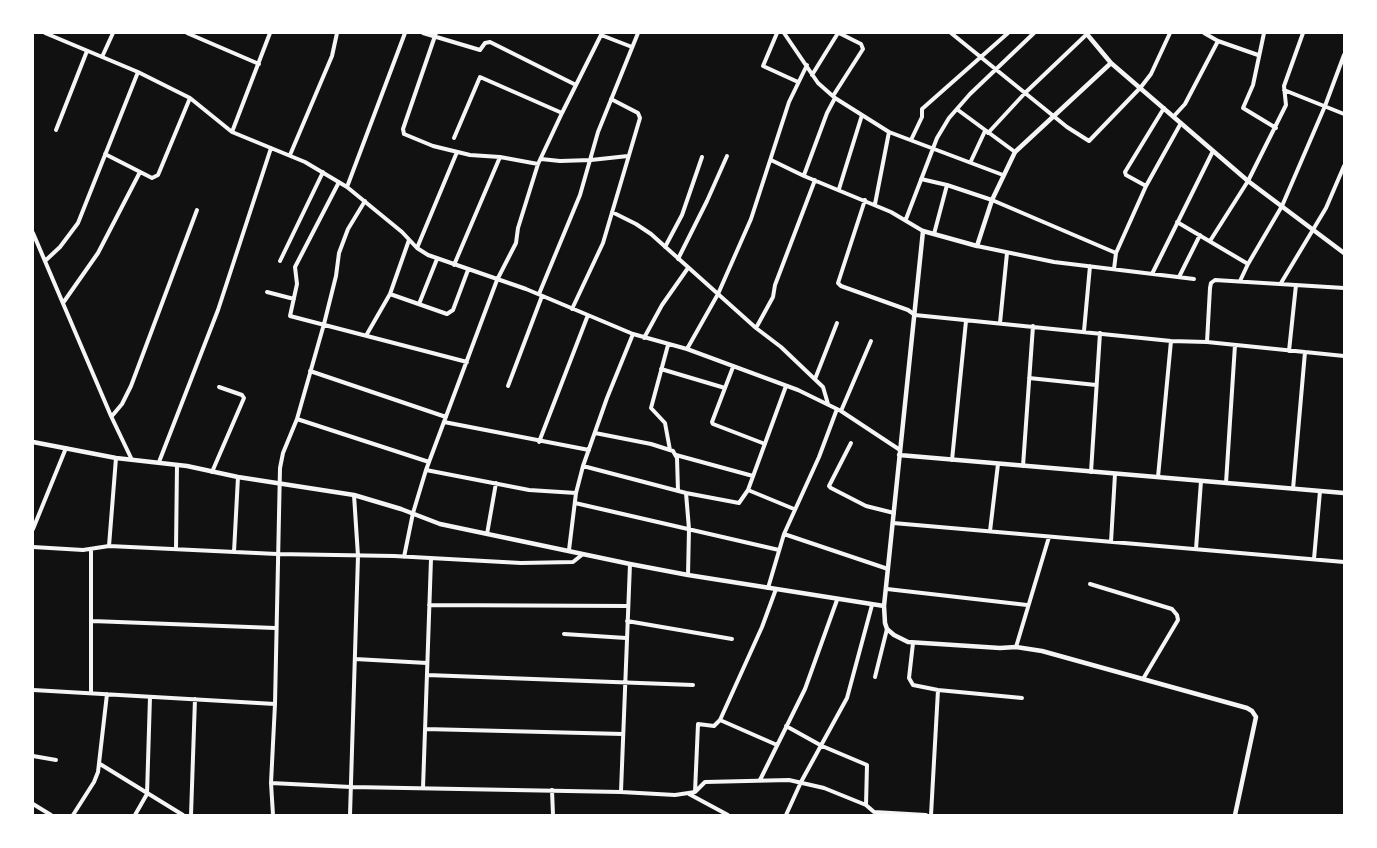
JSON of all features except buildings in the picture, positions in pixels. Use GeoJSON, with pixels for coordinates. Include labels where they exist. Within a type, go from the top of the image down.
{"type":"FeatureCollection","features":[{"type":"Feature","properties":{"kind":"street"},"geometry":{"type":"LineString","coordinates":[[102,57],[113,33]]}},
{"type":"Feature","properties":{"kind":"street"},"geometry":{"type":"LineString","coordinates":[[187,33],[259,64]]}},
{"type":"Feature","properties":{"kind":"street"},"geometry":{"type":"LineString","coordinates":[[232,132],[270,33]]}},
{"type":"Feature","properties":{"kind":"street"},"geometry":{"type":"LineString","coordinates":[[290,156],[332,56],[337,33]]}},
{"type":"Feature","properties":{"kind":"street"},"geometry":{"type":"LineString","coordinates":[[347,186],[405,33]]}},
{"type":"Feature","properties":{"kind":"street"},"geometry":{"type":"LineString","coordinates":[[423,33],[480,50],[485,43],[490,42],[576,86]]}},
{"type":"Feature","properties":{"kind":"street"},"geometry":{"type":"LineString","coordinates":[[508,386],[580,195],[598,132],[638,33]]}},
{"type":"Feature","properties":{"kind":"street"},"geometry":{"type":"LineString","coordinates":[[777,33],[763,66],[798,82]]}},
{"type":"Feature","properties":{"kind":"street"},"geometry":{"type":"LineString","coordinates":[[804,176],[834,97],[863,50],[861,44],[838,33],[812,75]]}},
{"type":"Feature","properties":{"kind":"street"},"geometry":{"type":"LineString","coordinates":[[951,33],[1054,117],[1089,141],[1151,74],[1170,33]]}},
{"type":"Feature","properties":{"kind":"street"},"geometry":{"type":"LineString","coordinates":[[911,140],[922,117],[922,109],[1008,33]]}},
{"type":"Feature","properties":{"kind":"street"},"geometry":{"type":"LineString","coordinates":[[906,219],[941,130],[949,118],[970,94],[1034,33]]}},
{"type":"Feature","properties":{"kind":"street"},"geometry":{"type":"LineString","coordinates":[[971,161],[986,132],[1087,33],[1111,63],[1248,181],[1344,253]]}},
{"type":"Feature","properties":{"kind":"street"},"geometry":{"type":"LineString","coordinates":[[1204,33],[1218,41],[1258,55]]}},
{"type":"Feature","properties":{"kind":"street"},"geometry":{"type":"LineString","coordinates":[[1264,33],[1258,55],[1257,71],[1243,109],[1276,128]]}},
{"type":"Feature","properties":{"kind":"street"},"geometry":{"type":"LineString","coordinates":[[1210,241],[1248,181],[1276,128],[1286,105],[1284,90],[1303,33]]}},
{"type":"Feature","properties":{"kind":"street"},"geometry":{"type":"LineString","coordinates":[[48,34],[138,72],[190,98],[232,132],[323,172],[347,186],[417,248],[437,259],[541,295],[633,334],[687,349],[786,386],[839,410],[900,453],[952,460],[1344,493]]}},
{"type":"Feature","properties":{"kind":"street"},"geometry":{"type":"LineString","coordinates":[[404,557],[412,513],[426,470],[496,280],[516,243],[518,228],[538,164],[602,34],[632,47]]}},
{"type":"Feature","properties":{"kind":"street"},"geometry":{"type":"LineString","coordinates":[[786,34],[812,75],[834,97],[862,116],[889,132],[971,161],[1003,175]]}},
{"type":"Feature","properties":{"kind":"street"},"geometry":{"type":"LineString","coordinates":[[436,35],[403,132],[433,146],[470,155],[500,157],[538,164]]}},
{"type":"Feature","properties":{"kind":"street"},"geometry":{"type":"LineString","coordinates":[[1174,116],[1185,104],[1218,41]]}},
{"type":"Feature","properties":{"kind":"street"},"geometry":{"type":"LineString","coordinates":[[56,130],[87,51]]}},
{"type":"Feature","properties":{"kind":"street"},"geometry":{"type":"LineString","coordinates":[[1240,281],[1282,206],[1344,55]]}},
{"type":"Feature","properties":{"kind":"street"},"geometry":{"type":"LineString","coordinates":[[977,246],[992,200],[1015,152],[1111,63]]}},
{"type":"Feature","properties":{"kind":"street"},"geometry":{"type":"LineString","coordinates":[[687,349],[718,294],[751,219],[798,82],[807,65]]}},
{"type":"Feature","properties":{"kind":"street"},"geometry":{"type":"LineString","coordinates":[[45,261],[60,247],[78,223],[138,72]]}},
{"type":"Feature","properties":{"kind":"street"},"geometry":{"type":"LineString","coordinates":[[454,138],[480,77],[562,112]]}},
{"type":"Feature","properties":{"kind":"street"},"geometry":{"type":"LineString","coordinates":[[1284,90],[1344,114]]}},
{"type":"Feature","properties":{"kind":"street"},"geometry":{"type":"LineString","coordinates":[[105,154],[152,178],[158,175],[190,98]]}},
{"type":"Feature","properties":{"kind":"street"},"geometry":{"type":"LineString","coordinates":[[572,309],[603,243],[640,115],[611,99]]}},
{"type":"Feature","properties":{"kind":"street"},"geometry":{"type":"LineString","coordinates":[[1146,186],[1126,175],[1125,172],[1164,107]]}},
{"type":"Feature","properties":{"kind":"street"},"geometry":{"type":"LineString","coordinates":[[958,110],[1015,152]]}},
{"type":"Feature","properties":{"kind":"street"},"geometry":{"type":"LineString","coordinates":[[839,189],[862,116]]}},
{"type":"Feature","properties":{"kind":"street"},"geometry":{"type":"LineString","coordinates":[[1114,269],[1118,256],[1116,252],[1146,186],[1181,123]]}},
{"type":"Feature","properties":{"kind":"street"},"geometry":{"type":"LineString","coordinates":[[875,204],[889,132]]}},
{"type":"Feature","properties":{"kind":"street"},"geometry":{"type":"LineString","coordinates":[[159,462],[218,310],[271,148]]}},
{"type":"Feature","properties":{"kind":"street"},"geometry":{"type":"LineString","coordinates":[[1152,274],[1213,151]]}},
{"type":"Feature","properties":{"kind":"street"},"geometry":{"type":"LineString","coordinates":[[417,248],[458,152]]}},
{"type":"Feature","properties":{"kind":"street"},"geometry":{"type":"LineString","coordinates":[[541,159],[591,160],[628,156]]}},
{"type":"Feature","properties":{"kind":"street"},"geometry":{"type":"LineString","coordinates":[[678,259],[708,201],[727,156]]}},
{"type":"Feature","properties":{"kind":"street"},"geometry":{"type":"LineString","coordinates":[[454,265],[500,157]]}},
{"type":"Feature","properties":{"kind":"street"},"geometry":{"type":"LineString","coordinates":[[665,247],[682,215],[702,157]]}},
{"type":"Feature","properties":{"kind":"street"},"geometry":{"type":"LineString","coordinates":[[771,160],[804,176],[875,204],[906,219],[923,231],[1007,253],[1194,279]]}},
{"type":"Feature","properties":{"kind":"street"},"geometry":{"type":"LineString","coordinates":[[1281,283],[1326,208],[1344,166]]}},
{"type":"Feature","properties":{"kind":"street"},"geometry":{"type":"LineString","coordinates":[[63,303],[98,253],[140,172]]}},
{"type":"Feature","properties":{"kind":"street"},"geometry":{"type":"LineString","coordinates":[[280,261],[323,172]]}},
{"type":"Feature","properties":{"kind":"street"},"geometry":{"type":"LineString","coordinates":[[921,179],[992,200],[1116,252]]}},
{"type":"Feature","properties":{"kind":"street"},"geometry":{"type":"LineString","coordinates":[[756,328],[773,297],[775,285],[815,180]]}},
{"type":"Feature","properties":{"kind":"street"},"geometry":{"type":"LineString","coordinates":[[339,182],[295,267],[297,284],[291,317],[367,334],[467,362]]}},
{"type":"Feature","properties":{"kind":"street"},"geometry":{"type":"LineString","coordinates":[[934,234],[947,185]]}},
{"type":"Feature","properties":{"kind":"street"},"geometry":{"type":"LineString","coordinates":[[865,200],[838,283],[840,286],[908,310],[915,315],[1344,356]]}},
{"type":"Feature","properties":{"kind":"street"},"geometry":{"type":"LineString","coordinates":[[273,815],[271,783],[275,704],[278,483],[283,453],[297,419],[324,324],[336,276],[339,253],[348,229],[365,201]]}},
{"type":"Feature","properties":{"kind":"street"},"geometry":{"type":"LineString","coordinates":[[111,416],[122,404],[131,386],[197,210]]}},
{"type":"Feature","properties":{"kind":"street"},"geometry":{"type":"LineString","coordinates":[[612,212],[636,224],[665,247],[781,348],[823,387],[828,405]]}},
{"type":"Feature","properties":{"kind":"street"},"geometry":{"type":"LineString","coordinates":[[1176,222],[1248,264]]}},
{"type":"Feature","properties":{"kind":"street"},"geometry":{"type":"LineString","coordinates":[[875,677],[887,629],[884,606],[923,231]]}},
{"type":"Feature","properties":{"kind":"street"},"geometry":{"type":"LineString","coordinates":[[33,233],[132,460]]}},
{"type":"Feature","properties":{"kind":"street"},"geometry":{"type":"LineString","coordinates":[[1179,277],[1200,235]]}},
{"type":"Feature","properties":{"kind":"street"},"geometry":{"type":"LineString","coordinates":[[367,334],[390,294],[409,240]]}},
{"type":"Feature","properties":{"kind":"street"},"geometry":{"type":"LineString","coordinates":[[1000,324],[1007,253]]}},
{"type":"Feature","properties":{"kind":"street"},"geometry":{"type":"LineString","coordinates":[[419,304],[437,259]]}},
{"type":"Feature","properties":{"kind":"street"},"geometry":{"type":"LineString","coordinates":[[1084,331],[1090,266]]}},
{"type":"Feature","properties":{"kind":"street"},"geometry":{"type":"LineString","coordinates":[[644,338],[662,304],[687,268]]}},
{"type":"Feature","properties":{"kind":"street"},"geometry":{"type":"LineString","coordinates":[[390,294],[447,314],[450,313],[468,270]]}},
{"type":"Feature","properties":{"kind":"street"},"geometry":{"type":"LineString","coordinates":[[1207,342],[1211,283],[1215,280],[1344,288]]}},
{"type":"Feature","properties":{"kind":"street"},"geometry":{"type":"LineString","coordinates":[[1289,351],[1296,285]]}},
{"type":"Feature","properties":{"kind":"street"},"geometry":{"type":"LineString","coordinates":[[267,292],[294,300]]}},
{"type":"Feature","properties":{"kind":"street"},"geometry":{"type":"LineString","coordinates":[[539,442],[588,315]]}},
{"type":"Feature","properties":{"kind":"street"},"geometry":{"type":"LineString","coordinates":[[952,460],[966,321]]}},
{"type":"Feature","properties":{"kind":"street"},"geometry":{"type":"LineString","coordinates":[[815,379],[837,322]]}},
{"type":"Feature","properties":{"kind":"street"},"geometry":{"type":"LineString","coordinates":[[1023,466],[1033,326]]}},
{"type":"Feature","properties":{"kind":"street"},"geometry":{"type":"LineString","coordinates":[[1091,472],[1100,333]]}},
{"type":"Feature","properties":{"kind":"street"},"geometry":{"type":"LineString","coordinates":[[568,550],[576,493],[583,466],[633,334]]}},
{"type":"Feature","properties":{"kind":"street"},"geometry":{"type":"LineString","coordinates":[[768,588],[794,509],[871,341]]}},
{"type":"Feature","properties":{"kind":"street"},"geometry":{"type":"LineString","coordinates":[[1158,477],[1172,341]]}},
{"type":"Feature","properties":{"kind":"street"},"geometry":{"type":"LineString","coordinates":[[668,345],[651,408],[665,423],[670,450]]}},
{"type":"Feature","properties":{"kind":"street"},"geometry":{"type":"LineString","coordinates":[[1226,483],[1235,345]]}},
{"type":"Feature","properties":{"kind":"street"},"geometry":{"type":"LineString","coordinates":[[1293,489],[1305,352]]}},
{"type":"Feature","properties":{"kind":"street"},"geometry":{"type":"LineString","coordinates":[[733,367],[712,420],[713,424],[765,444]]}},
{"type":"Feature","properties":{"kind":"street"},"geometry":{"type":"LineString","coordinates":[[661,369],[725,388]]}},
{"type":"Feature","properties":{"kind":"street"},"geometry":{"type":"LineString","coordinates":[[310,371],[446,417]]}},
{"type":"Feature","properties":{"kind":"street"},"geometry":{"type":"LineString","coordinates":[[1029,378],[1096,385]]}},
{"type":"Feature","properties":{"kind":"street"},"geometry":{"type":"LineString","coordinates":[[583,466],[686,493],[739,503],[748,490],[786,386]]}},
{"type":"Feature","properties":{"kind":"street"},"geometry":{"type":"LineString","coordinates":[[212,472],[244,398],[242,395],[219,387]]}},
{"type":"Feature","properties":{"kind":"street"},"geometry":{"type":"LineString","coordinates":[[297,419],[429,462]]}},
{"type":"Feature","properties":{"kind":"street"},"geometry":{"type":"LineString","coordinates":[[444,422],[589,450]]}},
{"type":"Feature","properties":{"kind":"street"},"geometry":{"type":"LineString","coordinates":[[595,433],[651,444],[670,450],[676,455],[753,476]]}},
{"type":"Feature","properties":{"kind":"street"},"geometry":{"type":"LineString","coordinates":[[33,442],[116,458],[159,462],[354,495],[440,524],[630,564],[776,590],[884,606]]}},
{"type":"Feature","properties":{"kind":"street"},"geometry":{"type":"LineString","coordinates":[[851,443],[831,488],[866,506],[894,513]]}},
{"type":"Feature","properties":{"kind":"street"},"geometry":{"type":"LineString","coordinates":[[33,529],[66,448]]}},
{"type":"Feature","properties":{"kind":"street"},"geometry":{"type":"LineString","coordinates":[[676,455],[678,491]]}},
{"type":"Feature","properties":{"kind":"street"},"geometry":{"type":"LineString","coordinates":[[108,546],[116,458]]}},
{"type":"Feature","properties":{"kind":"street"},"geometry":{"type":"LineString","coordinates":[[990,532],[998,464]]}},
{"type":"Feature","properties":{"kind":"street"},"geometry":{"type":"LineString","coordinates":[[176,549],[177,465]]}},
{"type":"Feature","properties":{"kind":"street"},"geometry":{"type":"LineString","coordinates":[[426,470],[529,490],[576,493]]}},
{"type":"Feature","properties":{"kind":"street"},"geometry":{"type":"LineString","coordinates":[[1111,542],[1115,474]]}},
{"type":"Feature","properties":{"kind":"street"},"geometry":{"type":"LineString","coordinates":[[234,552],[238,477]]}},
{"type":"Feature","properties":{"kind":"street"},"geometry":{"type":"LineString","coordinates":[[1196,549],[1202,481]]}},
{"type":"Feature","properties":{"kind":"street"},"geometry":{"type":"LineString","coordinates":[[487,534],[496,483]]}},
{"type":"Feature","properties":{"kind":"street"},"geometry":{"type":"LineString","coordinates":[[748,490],[794,509]]}},
{"type":"Feature","properties":{"kind":"street"},"geometry":{"type":"LineString","coordinates":[[1314,559],[1320,491]]}},
{"type":"Feature","properties":{"kind":"street"},"geometry":{"type":"LineString","coordinates":[[686,493],[689,529],[688,575]]}},
{"type":"Feature","properties":{"kind":"street"},"geometry":{"type":"LineString","coordinates":[[350,815],[358,556],[354,495]]}},
{"type":"Feature","properties":{"kind":"street"},"geometry":{"type":"LineString","coordinates":[[575,503],[779,550]]}},
{"type":"Feature","properties":{"kind":"street"},"geometry":{"type":"LineString","coordinates":[[893,523],[1344,562]]}},
{"type":"Feature","properties":{"kind":"street"},"geometry":{"type":"LineString","coordinates":[[784,534],[889,570]]}},
{"type":"Feature","properties":{"kind":"street"},"geometry":{"type":"LineString","coordinates":[[1016,646],[1049,537]]}},
{"type":"Feature","properties":{"kind":"street"},"geometry":{"type":"LineString","coordinates":[[33,547],[91,549],[108,546],[565,563],[573,562],[583,554]]}},
{"type":"Feature","properties":{"kind":"street"},"geometry":{"type":"LineString","coordinates":[[91,549],[91,693]]}},
{"type":"Feature","properties":{"kind":"street"},"geometry":{"type":"LineString","coordinates":[[423,788],[431,559]]}},
{"type":"Feature","properties":{"kind":"street"},"geometry":{"type":"LineString","coordinates":[[621,792],[630,564]]}},
{"type":"Feature","properties":{"kind":"street"},"geometry":{"type":"LineString","coordinates":[[1090,584],[1172,609],[1177,615],[1178,620],[1143,679]]}},
{"type":"Feature","properties":{"kind":"street"},"geometry":{"type":"LineString","coordinates":[[887,589],[1028,605]]}},
{"type":"Feature","properties":{"kind":"street"},"geometry":{"type":"LineString","coordinates":[[694,792],[698,724],[714,726],[720,720],[776,590]]}},
{"type":"Feature","properties":{"kind":"street"},"geometry":{"type":"LineString","coordinates":[[760,780],[805,689],[837,600]]}},
{"type":"Feature","properties":{"kind":"street"},"geometry":{"type":"LineString","coordinates":[[429,605],[628,606]]}},
{"type":"Feature","properties":{"kind":"street"},"geometry":{"type":"LineString","coordinates":[[786,815],[801,782],[847,698],[872,605]]}},
{"type":"Feature","properties":{"kind":"street"},"geometry":{"type":"LineString","coordinates":[[92,621],[275,628]]}},
{"type":"Feature","properties":{"kind":"street"},"geometry":{"type":"LineString","coordinates":[[627,621],[732,639]]}},
{"type":"Feature","properties":{"kind":"street"},"geometry":{"type":"LineString","coordinates":[[887,629],[901,640],[913,643],[1000,648],[1016,646],[1042,651],[1252,711],[1256,717],[1235,815]]}},
{"type":"Feature","properties":{"kind":"street"},"geometry":{"type":"LineString","coordinates":[[564,634],[626,638]]}},
{"type":"Feature","properties":{"kind":"street"},"geometry":{"type":"LineString","coordinates":[[913,643],[910,681],[913,685],[1022,699]]}},
{"type":"Feature","properties":{"kind":"street"},"geometry":{"type":"LineString","coordinates":[[355,659],[427,663]]}},
{"type":"Feature","properties":{"kind":"street"},"geometry":{"type":"LineString","coordinates":[[427,675],[693,685]]}},
{"type":"Feature","properties":{"kind":"street"},"geometry":{"type":"LineString","coordinates":[[33,690],[275,704]]}},
{"type":"Feature","properties":{"kind":"street"},"geometry":{"type":"LineString","coordinates":[[931,815],[938,690]]}},
{"type":"Feature","properties":{"kind":"street"},"geometry":{"type":"LineString","coordinates":[[73,815],[94,782],[100,764],[107,694]]}},
{"type":"Feature","properties":{"kind":"street"},"geometry":{"type":"LineString","coordinates":[[135,815],[147,794],[150,697]]}},
{"type":"Feature","properties":{"kind":"street"},"geometry":{"type":"LineString","coordinates":[[191,815],[195,699]]}},
{"type":"Feature","properties":{"kind":"street"},"geometry":{"type":"LineString","coordinates":[[720,720],[777,745]]}},
{"type":"Feature","properties":{"kind":"street"},"geometry":{"type":"LineString","coordinates":[[786,726],[822,746],[867,765],[866,805]]}},
{"type":"Feature","properties":{"kind":"street"},"geometry":{"type":"LineString","coordinates":[[425,729],[623,734]]}},
{"type":"Feature","properties":{"kind":"street"},"geometry":{"type":"LineString","coordinates":[[33,756],[56,760]]}},
{"type":"Feature","properties":{"kind":"street"},"geometry":{"type":"LineString","coordinates":[[100,764],[183,815]]}},
{"type":"Feature","properties":{"kind":"street"},"geometry":{"type":"LineString","coordinates":[[271,783],[675,795],[694,792],[705,782],[789,780],[824,788],[866,805],[874,814],[926,815]]}},
{"type":"Feature","properties":{"kind":"street"},"geometry":{"type":"LineString","coordinates":[[552,790],[553,815]]}},
{"type":"Feature","properties":{"kind":"street"},"geometry":{"type":"LineString","coordinates":[[689,794],[728,815]]}},
{"type":"Feature","properties":{"kind":"street"},"geometry":{"type":"LineString","coordinates":[[33,804],[51,815]]}}]}
